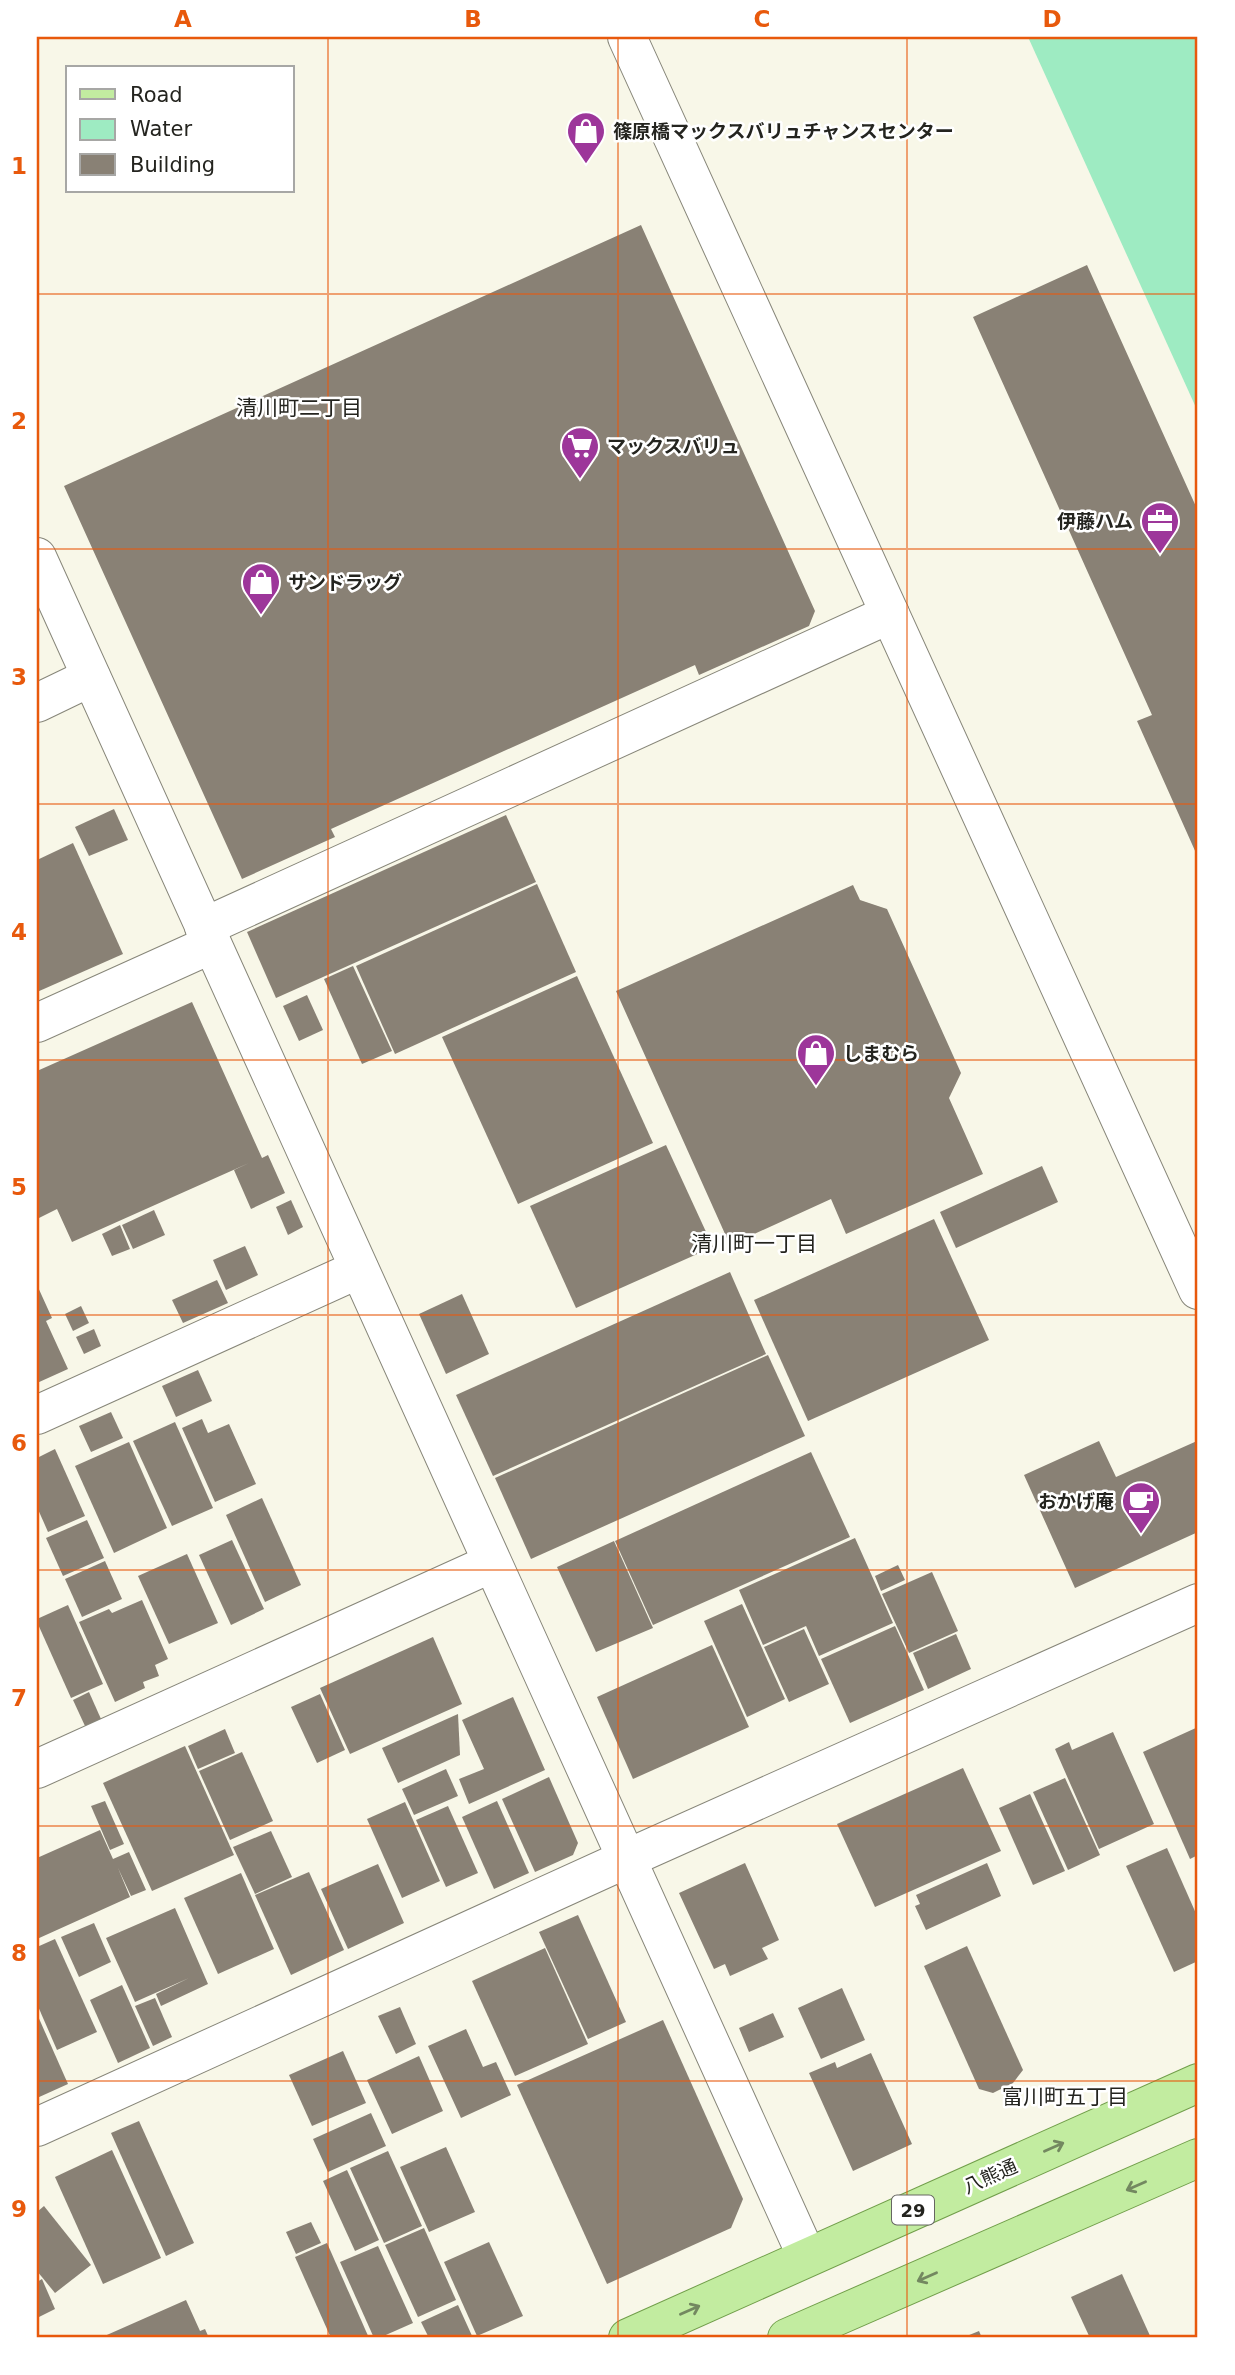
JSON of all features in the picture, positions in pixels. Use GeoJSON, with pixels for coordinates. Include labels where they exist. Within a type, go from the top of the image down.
{"type":"FeatureCollection","features":[{"type":"Feature","properties":{"kind":"main road","name":"八熊通"},"geometry":{"type":"LineString","coordinates":[[628,2338],[1198,2082]]}},
{"type":"Feature","properties":{"kind":"main road"},"geometry":{"type":"LineString","coordinates":[[788,2338],[840,2327],[1198,2158]]}},
{"type":"Feature","properties":{"kind":"street"},"geometry":{"type":"LineString","coordinates":[[627,37],[1198,1290]]}},
{"type":"Feature","properties":{"kind":"street"},"geometry":{"type":"LineString","coordinates":[[37,557],[807,2257]]}},
{"type":"Feature","properties":{"kind":"street"},"geometry":{"type":"LineString","coordinates":[[37,1023],[208,935],[890,614]]}},
{"type":"Feature","properties":{"kind":"street"},"geometry":{"type":"LineString","coordinates":[[37,703],[91,677]]}},
{"type":"Feature","properties":{"kind":"street"},"geometry":{"type":"LineString","coordinates":[[37,1415],[359,1269]]}},
{"type":"Feature","properties":{"kind":"street"},"geometry":{"type":"LineString","coordinates":[[37,1769],[492,1563]]}},
{"type":"Feature","properties":{"kind":"street"},"geometry":{"type":"LineString","coordinates":[[37,2127],[1198,1603]]}},
{"type":"Feature","properties":{"kind":"water"},"geometry":{"type":"Polygon","coordinates":[[[1028,37],[1198,37],[1198,412],[1028,37]]]}},
{"type":"Feature","properties":{"kind":"building"},"geometry":{"type":"Polygon","coordinates":[[[641,225],[815,611],[809,626],[699,675],[695,665],[331,829],[335,837],[242,879],[64,486],[641,225]]]}},
{"type":"Feature","properties":{"kind":"building"},"geometry":{"type":"Polygon","coordinates":[[[1087,265],[1198,511],[1196,853],[1137,721],[1152,715],[973,317],[1087,265]]]}},
{"type":"Feature","properties":{"kind":"building"},"geometry":{"type":"Polygon","coordinates":[[[114,809],[128,840],[89,856],[75,827],[114,809]]]}},
{"type":"Feature","properties":{"kind":"building"},"geometry":{"type":"Polygon","coordinates":[[[506,815],[536,882],[276,998],[247,932],[506,815]]]}},
{"type":"Feature","properties":{"kind":"building"},"geometry":{"type":"Polygon","coordinates":[[[73,843],[123,954],[37,992],[37,860],[73,843]]]}},
{"type":"Feature","properties":{"kind":"building"},"geometry":{"type":"Polygon","coordinates":[[[537,884],[576,972],[395,1054],[356,966],[537,884]]]}},
{"type":"Feature","properties":{"kind":"building"},"geometry":{"type":"Polygon","coordinates":[[[853,885],[860,900],[887,909],[961,1073],[949,1098],[983,1174],[846,1234],[831,1199],[730,1245],[616,991],[853,885]]]}},
{"type":"Feature","properties":{"kind":"building"},"geometry":{"type":"Polygon","coordinates":[[[353,966],[392,1051],[362,1064],[324,979],[353,966]]]}},
{"type":"Feature","properties":{"kind":"building"},"geometry":{"type":"Polygon","coordinates":[[[577,976],[653,1143],[518,1204],[442,1037],[577,976]]]}},
{"type":"Feature","properties":{"kind":"building"},"geometry":{"type":"Polygon","coordinates":[[[307,995],[323,1030],[299,1041],[283,1006],[307,995]]]}},
{"type":"Feature","properties":{"kind":"building"},"geometry":{"type":"Polygon","coordinates":[[[192,1002],[262,1158],[268,1155],[285,1193],[251,1209],[234,1170],[249,1163],[72,1242],[57,1209],[37,1219],[37,1071],[192,1002]]]}},
{"type":"Feature","properties":{"kind":"building"},"geometry":{"type":"Polygon","coordinates":[[[666,1145],[713,1247],[576,1308],[530,1206],[666,1145]]]}},
{"type":"Feature","properties":{"kind":"building"},"geometry":{"type":"Polygon","coordinates":[[[1042,1166],[1058,1202],[956,1248],[940,1212],[1042,1166]]]}},
{"type":"Feature","properties":{"kind":"building"},"geometry":{"type":"Polygon","coordinates":[[[291,1200],[303,1227],[288,1235],[276,1207],[291,1200]]]}},
{"type":"Feature","properties":{"kind":"building"},"geometry":{"type":"Polygon","coordinates":[[[154,1210],[165,1235],[133,1249],[122,1225],[154,1210]]]}},
{"type":"Feature","properties":{"kind":"building"},"geometry":{"type":"Polygon","coordinates":[[[934,1219],[989,1340],[808,1421],[754,1300],[934,1219]]]}},
{"type":"Feature","properties":{"kind":"building"},"geometry":{"type":"Polygon","coordinates":[[[120,1225],[130,1249],[112,1256],[102,1234],[120,1225]]]}},
{"type":"Feature","properties":{"kind":"building"},"geometry":{"type":"Polygon","coordinates":[[[245,1246],[258,1275],[226,1290],[213,1260],[245,1246]]]}},
{"type":"Feature","properties":{"kind":"building"},"geometry":{"type":"Polygon","coordinates":[[[730,1272],[766,1354],[493,1476],[456,1395],[730,1272]]]}},
{"type":"Feature","properties":{"kind":"building"},"geometry":{"type":"Polygon","coordinates":[[[217,1280],[228,1303],[183,1323],[172,1300],[217,1280]]]}},
{"type":"Feature","properties":{"kind":"building"},"geometry":{"type":"Polygon","coordinates":[[[37,1285],[52,1318],[46,1321],[68,1369],[37,1383],[37,1285]]]}},
{"type":"Feature","properties":{"kind":"building"},"geometry":{"type":"Polygon","coordinates":[[[462,1294],[489,1354],[446,1374],[419,1314],[462,1294]]]}},
{"type":"Feature","properties":{"kind":"building"},"geometry":{"type":"Polygon","coordinates":[[[81,1306],[89,1323],[73,1331],[65,1314],[81,1306]]]}},
{"type":"Feature","properties":{"kind":"building"},"geometry":{"type":"Polygon","coordinates":[[[94,1329],[101,1346],[84,1354],[76,1337],[94,1329]]]}},
{"type":"Feature","properties":{"kind":"building"},"geometry":{"type":"Polygon","coordinates":[[[768,1355],[805,1436],[531,1559],[495,1478],[768,1355]]]}},
{"type":"Feature","properties":{"kind":"building"},"geometry":{"type":"Polygon","coordinates":[[[198,1370],[212,1401],[176,1417],[162,1386],[198,1370]]]}},
{"type":"Feature","properties":{"kind":"building"},"geometry":{"type":"Polygon","coordinates":[[[111,1412],[123,1438],[91,1452],[79,1426],[111,1412]]]}},
{"type":"Feature","properties":{"kind":"building"},"geometry":{"type":"Polygon","coordinates":[[[202,1419],[208,1433],[229,1424],[256,1484],[215,1502],[182,1428],[202,1419]]]}},
{"type":"Feature","properties":{"kind":"building"},"geometry":{"type":"Polygon","coordinates":[[[175,1422],[213,1508],[172,1526],[133,1441],[175,1422]]]}},
{"type":"Feature","properties":{"kind":"building"},"geometry":{"type":"Polygon","coordinates":[[[1099,1441],[1116,1477],[1197,1441],[1198,1532],[1075,1588],[1024,1475],[1099,1441]]]}},
{"type":"Feature","properties":{"kind":"building"},"geometry":{"type":"Polygon","coordinates":[[[129,1442],[167,1528],[114,1553],[75,1466],[129,1442]]]}},
{"type":"Feature","properties":{"kind":"building"},"geometry":{"type":"Polygon","coordinates":[[[55,1449],[85,1516],[48,1532],[37,1507],[37,1458],[55,1449]]]}},
{"type":"Feature","properties":{"kind":"building"},"geometry":{"type":"Polygon","coordinates":[[[811,1452],[850,1537],[653,1625],[615,1541],[811,1452]]]}},
{"type":"Feature","properties":{"kind":"building"},"geometry":{"type":"Polygon","coordinates":[[[262,1498],[301,1585],[265,1602],[226,1515],[262,1498]]]}},
{"type":"Feature","properties":{"kind":"building"},"geometry":{"type":"Polygon","coordinates":[[[87,1520],[104,1558],[63,1576],[46,1538],[87,1520]]]}},
{"type":"Feature","properties":{"kind":"building"},"geometry":{"type":"Polygon","coordinates":[[[855,1538],[893,1623],[819,1656],[806,1626],[763,1645],[739,1590],[855,1538]]]}},
{"type":"Feature","properties":{"kind":"building"},"geometry":{"type":"Polygon","coordinates":[[[232,1540],[264,1609],[231,1625],[199,1555],[232,1540]]]}},
{"type":"Feature","properties":{"kind":"building"},"geometry":{"type":"Polygon","coordinates":[[[614,1541],[653,1628],[596,1652],[557,1567],[614,1541]]]}},
{"type":"Feature","properties":{"kind":"building"},"geometry":{"type":"Polygon","coordinates":[[[187,1554],[218,1623],[169,1644],[138,1576],[187,1554]]]}},
{"type":"Feature","properties":{"kind":"building"},"geometry":{"type":"Polygon","coordinates":[[[105,1561],[122,1599],[82,1617],[65,1579],[105,1561]]]}},
{"type":"Feature","properties":{"kind":"building"},"geometry":{"type":"Polygon","coordinates":[[[898,1565],[905,1580],[881,1591],[875,1576],[898,1565]]]}},
{"type":"Feature","properties":{"kind":"building"},"geometry":{"type":"Polygon","coordinates":[[[932,1572],[958,1631],[909,1653],[882,1594],[932,1572]]]}},
{"type":"Feature","properties":{"kind":"building"},"geometry":{"type":"Polygon","coordinates":[[[142,1600],[168,1659],[155,1665],[159,1676],[143,1682],[145,1688],[115,1702],[79,1622],[109,1609],[112,1613],[142,1600]]]}},
{"type":"Feature","properties":{"kind":"building"},"geometry":{"type":"Polygon","coordinates":[[[742,1604],[785,1699],[747,1717],[704,1621],[742,1604]]]}},
{"type":"Feature","properties":{"kind":"building"},"geometry":{"type":"Polygon","coordinates":[[[68,1605],[103,1684],[71,1698],[37,1622],[37,1619],[68,1605]]]}},
{"type":"Feature","properties":{"kind":"building"},"geometry":{"type":"Polygon","coordinates":[[[895,1626],[924,1690],[850,1723],[821,1659],[895,1626]]]}},
{"type":"Feature","properties":{"kind":"building"},"geometry":{"type":"Polygon","coordinates":[[[804,1629],[829,1684],[789,1702],[764,1647],[804,1629]]]}},
{"type":"Feature","properties":{"kind":"building"},"geometry":{"type":"Polygon","coordinates":[[[956,1634],[971,1669],[928,1689],[913,1653],[956,1634]]]}},
{"type":"Feature","properties":{"kind":"building"},"geometry":{"type":"Polygon","coordinates":[[[433,1637],[462,1704],[350,1754],[320,1688],[433,1637]]]}},
{"type":"Feature","properties":{"kind":"building"},"geometry":{"type":"Polygon","coordinates":[[[712,1645],[749,1727],[633,1779],[597,1697],[712,1645]]]}},
{"type":"Feature","properties":{"kind":"building"},"geometry":{"type":"Polygon","coordinates":[[[89,1692],[101,1719],[85,1726],[73,1700],[89,1692]]]}},
{"type":"Feature","properties":{"kind":"building"},"geometry":{"type":"Polygon","coordinates":[[[320,1694],[345,1750],[317,1763],[291,1707],[320,1694]]]}},
{"type":"Feature","properties":{"kind":"building"},"geometry":{"type":"Polygon","coordinates":[[[513,1697],[545,1770],[469,1804],[459,1779],[484,1769],[462,1720],[513,1697]]]}},
{"type":"Feature","properties":{"kind":"building"},"geometry":{"type":"Polygon","coordinates":[[[458,1714],[460,1755],[398,1783],[382,1748],[458,1714]]]}},
{"type":"Feature","properties":{"kind":"building"},"geometry":{"type":"Polygon","coordinates":[[[1198,1727],[1198,1855],[1190,1859],[1143,1752],[1198,1727]]]}},
{"type":"Feature","properties":{"kind":"building"},"geometry":{"type":"Polygon","coordinates":[[[225,1729],[235,1753],[198,1769],[188,1746],[225,1729]]]}},
{"type":"Feature","properties":{"kind":"building"},"geometry":{"type":"Polygon","coordinates":[[[1113,1732],[1154,1824],[1099,1849],[1055,1749],[1069,1742],[1072,1750],[1113,1732]]]}},
{"type":"Feature","properties":{"kind":"building"},"geometry":{"type":"Polygon","coordinates":[[[185,1746],[234,1855],[152,1891],[103,1783],[185,1746]]]}},
{"type":"Feature","properties":{"kind":"building"},"geometry":{"type":"Polygon","coordinates":[[[242,1752],[273,1821],[230,1840],[199,1771],[242,1752]]]}},
{"type":"Feature","properties":{"kind":"building"},"geometry":{"type":"Polygon","coordinates":[[[963,1768],[1001,1851],[875,1907],[837,1824],[963,1768]]]}},
{"type":"Feature","properties":{"kind":"building"},"geometry":{"type":"Polygon","coordinates":[[[446,1769],[458,1796],[414,1815],[402,1789],[446,1769]]]}},
{"type":"Feature","properties":{"kind":"building"},"geometry":{"type":"Polygon","coordinates":[[[549,1777],[578,1843],[573,1855],[535,1872],[502,1799],[549,1777]]]}},
{"type":"Feature","properties":{"kind":"building"},"geometry":{"type":"Polygon","coordinates":[[[1065,1778],[1100,1855],[1068,1870],[1033,1792],[1065,1778]]]}},
{"type":"Feature","properties":{"kind":"building"},"geometry":{"type":"Polygon","coordinates":[[[1030,1794],[1065,1871],[1033,1885],[999,1808],[1030,1794]]]}},
{"type":"Feature","properties":{"kind":"building"},"geometry":{"type":"Polygon","coordinates":[[[105,1801],[124,1844],[110,1850],[91,1806],[105,1801]]]}},
{"type":"Feature","properties":{"kind":"building"},"geometry":{"type":"Polygon","coordinates":[[[497,1801],[529,1873],[494,1889],[462,1817],[497,1801]]]}},
{"type":"Feature","properties":{"kind":"building"},"geometry":{"type":"Polygon","coordinates":[[[405,1802],[440,1881],[402,1898],[367,1819],[405,1802]]]}},
{"type":"Feature","properties":{"kind":"building"},"geometry":{"type":"Polygon","coordinates":[[[448,1806],[478,1873],[446,1887],[416,1820],[448,1806]]]}},
{"type":"Feature","properties":{"kind":"building"},"geometry":{"type":"Polygon","coordinates":[[[100,1830],[113,1859],[129,1852],[146,1890],[131,1896],[118,1868],[130,1897],[37,1939],[37,1858],[100,1830]]]}},
{"type":"Feature","properties":{"kind":"building"},"geometry":{"type":"Polygon","coordinates":[[[271,1831],[292,1877],[255,1894],[233,1847],[271,1831]]]}},
{"type":"Feature","properties":{"kind":"building"},"geometry":{"type":"Polygon","coordinates":[[[1167,1848],[1198,1918],[1198,1961],[1174,1972],[1126,1866],[1167,1848]]]}},
{"type":"Feature","properties":{"kind":"building"},"geometry":{"type":"Polygon","coordinates":[[[745,1863],[779,1940],[762,1948],[768,1959],[730,1976],[725,1964],[714,1969],[679,1893],[745,1863]]]}},
{"type":"Feature","properties":{"kind":"building"},"geometry":{"type":"Polygon","coordinates":[[[987,1863],[1001,1896],[926,1930],[915,1906],[920,1904],[916,1895],[987,1863]]]}},
{"type":"Feature","properties":{"kind":"building"},"geometry":{"type":"Polygon","coordinates":[[[378,1864],[404,1923],[348,1949],[321,1889],[378,1864]]]}},
{"type":"Feature","properties":{"kind":"building"},"geometry":{"type":"Polygon","coordinates":[[[309,1872],[344,1950],[291,1975],[255,1895],[309,1872]]]}},
{"type":"Feature","properties":{"kind":"building"},"geometry":{"type":"Polygon","coordinates":[[[241,1873],[274,1949],[218,1974],[184,1898],[241,1873]]]}},
{"type":"Feature","properties":{"kind":"building"},"geometry":{"type":"Polygon","coordinates":[[[175,1908],[208,1984],[161,2006],[156,1994],[189,1978],[135,2002],[106,1938],[175,1908]]]}},
{"type":"Feature","properties":{"kind":"building"},"geometry":{"type":"Polygon","coordinates":[[[578,1915],[626,2022],[588,2039],[539,1932],[578,1915]]]}},
{"type":"Feature","properties":{"kind":"building"},"geometry":{"type":"Polygon","coordinates":[[[94,1923],[111,1962],[79,1977],[61,1937],[94,1923]]]}},
{"type":"Feature","properties":{"kind":"building"},"geometry":{"type":"Polygon","coordinates":[[[55,1939],[97,2032],[57,2050],[37,2004],[37,1947],[55,1939]]]}},
{"type":"Feature","properties":{"kind":"building"},"geometry":{"type":"Polygon","coordinates":[[[967,1946],[1023,2070],[1013,2083],[993,2093],[979,2089],[924,1966],[967,1946]]]}},
{"type":"Feature","properties":{"kind":"building"},"geometry":{"type":"Polygon","coordinates":[[[545,1948],[588,2044],[515,2076],[472,1981],[545,1948]]]}},
{"type":"Feature","properties":{"kind":"building"},"geometry":{"type":"Polygon","coordinates":[[[122,1985],[150,2048],[118,2063],[90,2000],[122,1985]]]}},
{"type":"Feature","properties":{"kind":"building"},"geometry":{"type":"Polygon","coordinates":[[[842,1988],[865,2040],[821,2059],[798,2008],[842,1988]]]}},
{"type":"Feature","properties":{"kind":"building"},"geometry":{"type":"Polygon","coordinates":[[[155,1998],[172,2037],[153,2046],[135,2006],[155,1998]]]}},
{"type":"Feature","properties":{"kind":"building"},"geometry":{"type":"Polygon","coordinates":[[[400,2007],[416,2044],[396,2054],[378,2016],[400,2007]]]}},
{"type":"Feature","properties":{"kind":"building"},"geometry":{"type":"Polygon","coordinates":[[[773,2013],[784,2037],[749,2052],[739,2028],[773,2013]]]}},
{"type":"Feature","properties":{"kind":"building"},"geometry":{"type":"Polygon","coordinates":[[[37,2014],[68,2084],[37,2098],[37,2014]]]}},
{"type":"Feature","properties":{"kind":"building"},"geometry":{"type":"Polygon","coordinates":[[[663,2020],[743,2199],[731,2228],[607,2284],[517,2085],[663,2020]]]}},
{"type":"Feature","properties":{"kind":"building"},"geometry":{"type":"Polygon","coordinates":[[[466,2029],[483,2067],[496,2062],[511,2095],[461,2118],[428,2046],[466,2029]]]}},
{"type":"Feature","properties":{"kind":"building"},"geometry":{"type":"Polygon","coordinates":[[[343,2051],[366,2103],[312,2126],[289,2075],[343,2051]]]}},
{"type":"Feature","properties":{"kind":"building"},"geometry":{"type":"Polygon","coordinates":[[[871,2053],[912,2144],[853,2171],[809,2073],[835,2062],[837,2068],[871,2053]]]}},
{"type":"Feature","properties":{"kind":"building"},"geometry":{"type":"Polygon","coordinates":[[[419,2056],[443,2111],[392,2134],[367,2080],[419,2056]]]}},
{"type":"Feature","properties":{"kind":"building"},"geometry":{"type":"Polygon","coordinates":[[[371,2113],[386,2146],[328,2172],[313,2139],[371,2113]]]}},
{"type":"Feature","properties":{"kind":"building"},"geometry":{"type":"Polygon","coordinates":[[[139,2121],[194,2243],[166,2256],[111,2133],[139,2121]]]}},
{"type":"Feature","properties":{"kind":"building"},"geometry":{"type":"Polygon","coordinates":[[[446,2147],[475,2212],[429,2232],[400,2167],[446,2147]]]}},
{"type":"Feature","properties":{"kind":"building"},"geometry":{"type":"Polygon","coordinates":[[[112,2150],[161,2258],[103,2284],[55,2177],[112,2150]]]}},
{"type":"Feature","properties":{"kind":"building"},"geometry":{"type":"Polygon","coordinates":[[[388,2151],[422,2226],[384,2243],[350,2168],[388,2151]]]}},
{"type":"Feature","properties":{"kind":"building"},"geometry":{"type":"Polygon","coordinates":[[[347,2170],[379,2240],[355,2251],[323,2181],[347,2170]]]}},
{"type":"Feature","properties":{"kind":"building"},"geometry":{"type":"Polygon","coordinates":[[[44,2206],[91,2265],[55,2293],[37,2271],[37,2212],[44,2206]]]}},
{"type":"Feature","properties":{"kind":"building"},"geometry":{"type":"Polygon","coordinates":[[[311,2222],[321,2243],[296,2254],[286,2232],[311,2222]]]}},
{"type":"Feature","properties":{"kind":"building"},"geometry":{"type":"Polygon","coordinates":[[[424,2228],[456,2300],[418,2317],[385,2245],[424,2228]]]}},
{"type":"Feature","properties":{"kind":"building"},"geometry":{"type":"Polygon","coordinates":[[[489,2242],[523,2316],[477,2336],[444,2262],[489,2242]]]}},
{"type":"Feature","properties":{"kind":"building"},"geometry":{"type":"Polygon","coordinates":[[[327,2243],[369,2338],[331,2338],[295,2257],[327,2243]]]}},
{"type":"Feature","properties":{"kind":"building"},"geometry":{"type":"Polygon","coordinates":[[[378,2246],[413,2323],[374,2338],[340,2262],[378,2246]]]}},
{"type":"Feature","properties":{"kind":"building"},"geometry":{"type":"Polygon","coordinates":[[[1122,2274],[1151,2338],[1090,2338],[1071,2297],[1122,2274]]]}},
{"type":"Feature","properties":{"kind":"building"},"geometry":{"type":"Polygon","coordinates":[[[42,2279],[55,2309],[37,2318],[37,2282],[42,2279]]]}},
{"type":"Feature","properties":{"kind":"building"},"geometry":{"type":"Polygon","coordinates":[[[186,2300],[200,2331],[205,2329],[209,2338],[100,2338],[186,2300]]]}},
{"type":"Feature","properties":{"kind":"building"},"geometry":{"type":"Polygon","coordinates":[[[458,2305],[473,2338],[429,2338],[421,2322],[458,2305]]]}},
{"type":"Feature","properties":{"kind":"building"},"geometry":{"type":"Polygon","coordinates":[[[979,2331],[982,2338],[962,2338],[979,2331]]]}},
{"type":"Feature","properties":{"kind":"place","name":"篠原橋マックスバリュチャンスセンター"},"geometry":{"type":"Point","coordinates":[586,165]}},
{"type":"Feature","properties":{"kind":"place","name":"マックスバリュ"},"geometry":{"type":"Point","coordinates":[580,480]}},
{"type":"Feature","properties":{"kind":"place","name":"伊藤ハム"},"geometry":{"type":"Point","coordinates":[1160,555]}},
{"type":"Feature","properties":{"kind":"place","name":"サンドラッグ"},"geometry":{"type":"Point","coordinates":[261,616]}},
{"type":"Feature","properties":{"kind":"place","name":"しまむら"},"geometry":{"type":"Point","coordinates":[816,1087]}},
{"type":"Feature","properties":{"kind":"place","name":"おかげ庵"},"geometry":{"type":"Point","coordinates":[1141,1535]}},
{"type":"Feature","properties":{"kind":"district","name":"清川町二丁目"},"geometry":{"type":"Point","coordinates":[299,408]}},
{"type":"Feature","properties":{"kind":"district","name":"清川町一丁目"},"geometry":{"type":"Point","coordinates":[754,1244]}},
{"type":"Feature","properties":{"kind":"district","name":"富川町五丁目"},"geometry":{"type":"Point","coordinates":[1065,2097]}}]}
